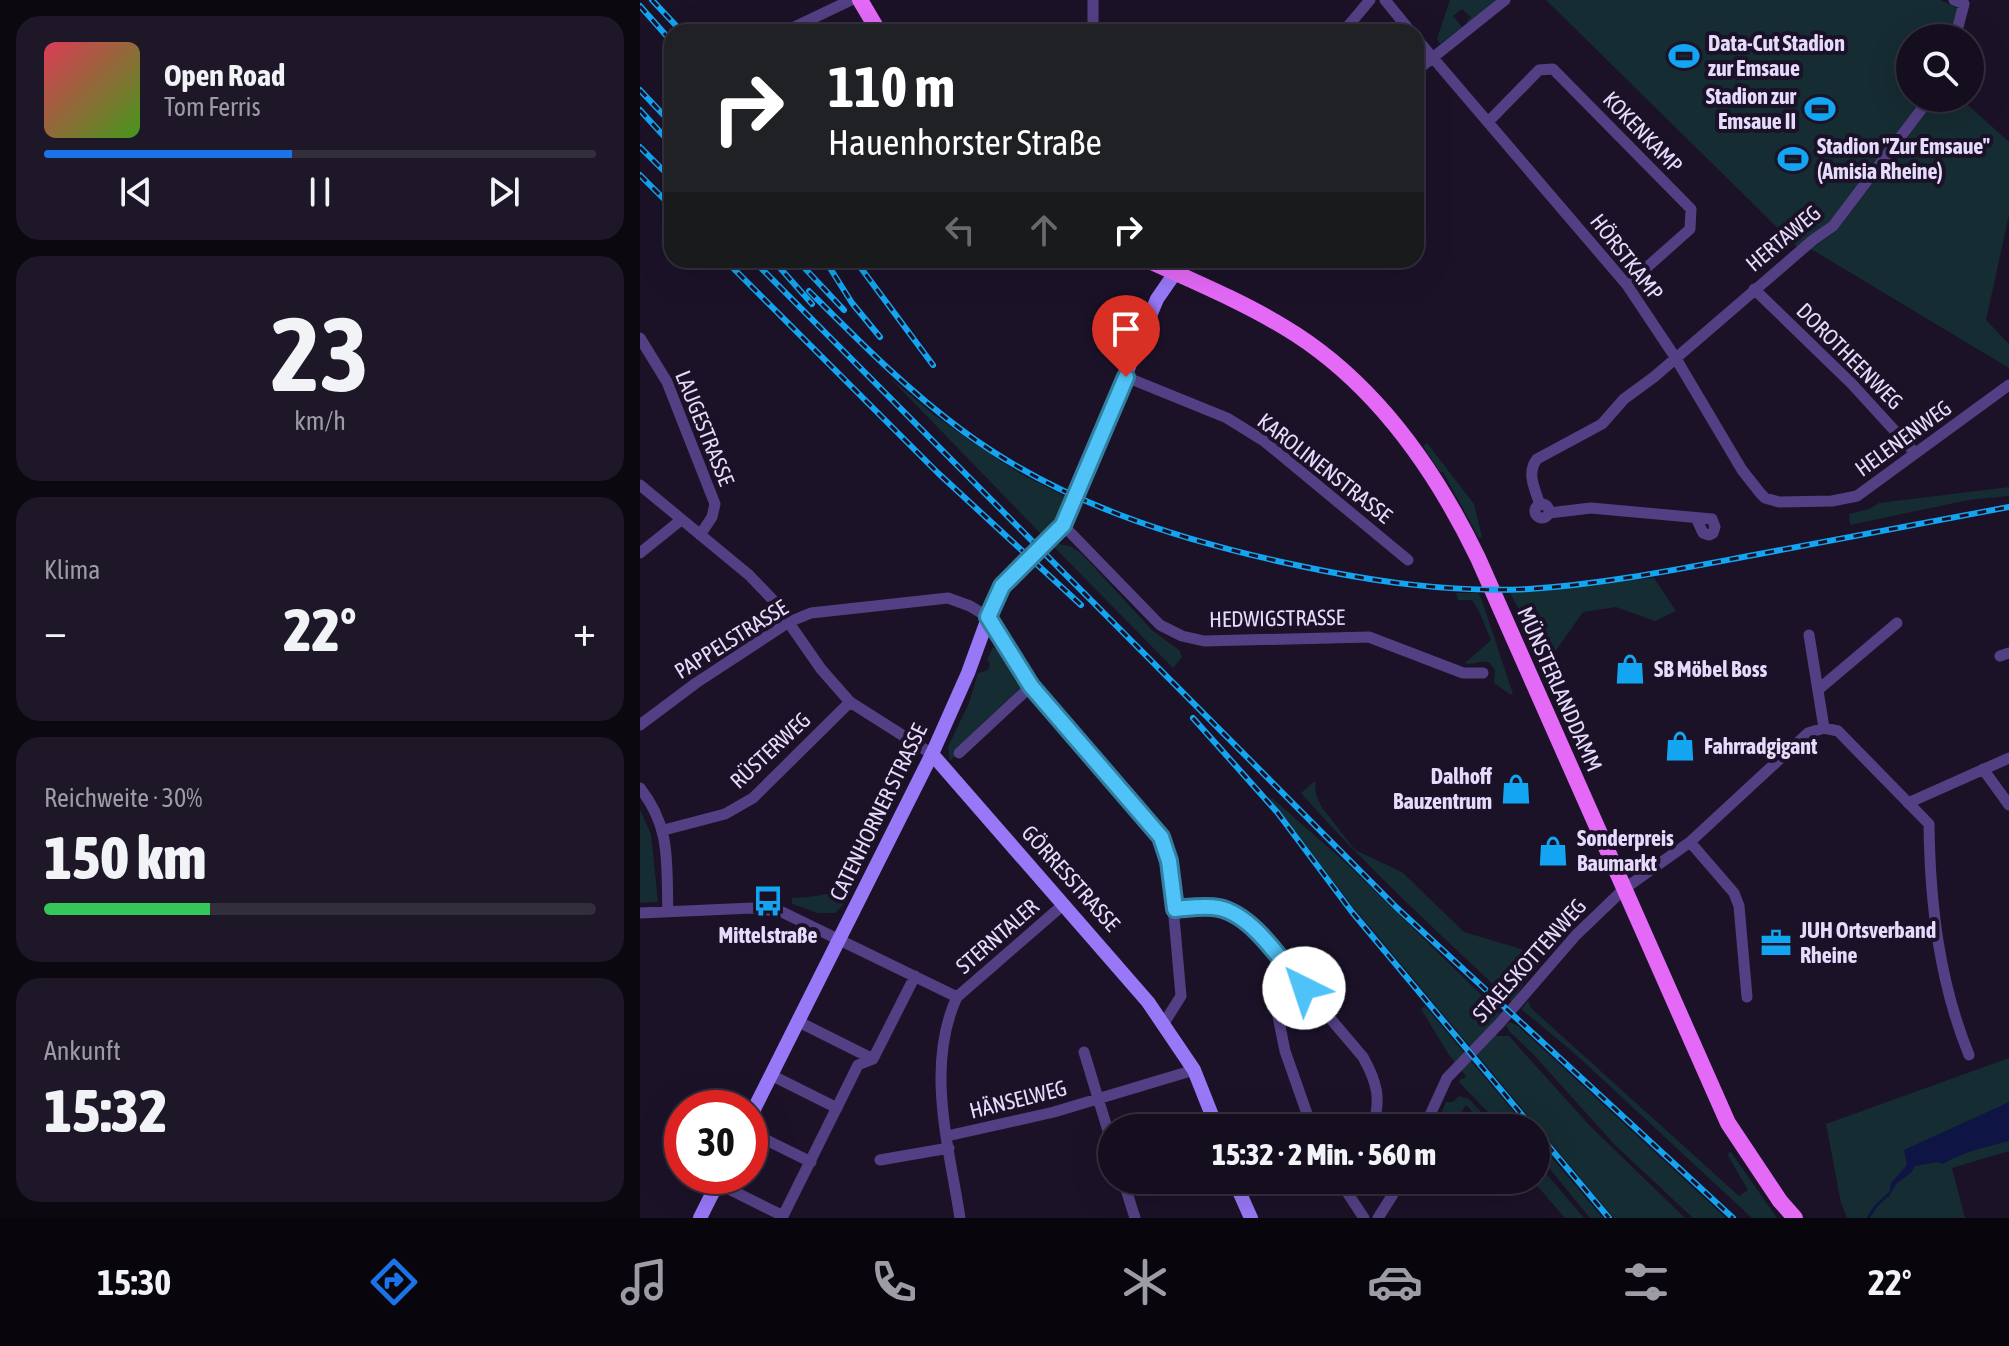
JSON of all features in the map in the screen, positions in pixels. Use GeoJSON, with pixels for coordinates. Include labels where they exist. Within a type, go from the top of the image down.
{"type":"FeatureCollection","features":[{"type":"Feature","properties":{"kind":"main road"},"geometry":{"type":"LineString","coordinates":[[860,0],[874,24]]}},
{"type":"Feature","properties":{"kind":"main road","name":"MÜNSTERLANDDAMM"},"geometry":{"type":"LineString","coordinates":[[1164,268],[1261,315],[1305,341],[1359,386],[1417,452],[1439,483],[1472,544],[1728,1123],[1780,1201],[1795,1218]]}},
{"type":"Feature","properties":{"kind":"street"},"geometry":{"type":"LineString","coordinates":[[801,24],[851,0]]}},
{"type":"Feature","properties":{"kind":"street"},"geometry":{"type":"LineString","coordinates":[[1093,0],[1093,24]]}},
{"type":"Feature","properties":{"kind":"street"},"geometry":{"type":"LineString","coordinates":[[1350,24],[1370,0]]}},
{"type":"Feature","properties":{"kind":"street"},"geometry":{"type":"LineString","coordinates":[[1385,0],[1404,24]]}},
{"type":"Feature","properties":{"kind":"street"},"geometry":{"type":"LineString","coordinates":[[1424,64],[1505,0]]}},
{"type":"Feature","properties":{"kind":"street"},"geometry":{"type":"LineString","coordinates":[[1954,0],[1964,4],[1959,24]]}},
{"type":"Feature","properties":{"kind":"street","name":"HÖRSTKAMP"},"geometry":{"type":"LineString","coordinates":[[1424,48],[1627,285],[1675,357],[1742,470],[1765,498]]}},
{"type":"Feature","properties":{"kind":"street","name":"KOKENKAMP"},"geometry":{"type":"LineString","coordinates":[[1489,121],[1539,70],[1553,69],[1691,209],[1690,229],[1627,285]]}},
{"type":"Feature","properties":{"kind":"street","name":"HERTAWEG"},"geometry":{"type":"LineString","coordinates":[[1696,518],[1591,508],[1544,509],[1531,476],[1533,464],[1602,424],[1624,399],[1833,226],[1919,112]]}},
{"type":"Feature","properties":{"kind":"street"},"geometry":{"type":"LineString","coordinates":[[1063,525],[1157,299],[1180,268]]}},
{"type":"Feature","properties":{"kind":"street","name":"DOROTHEENWEG"},"geometry":{"type":"LineString","coordinates":[[1754,289],[1852,384],[1915,453]]}},
{"type":"Feature","properties":{"kind":"street","name":"LAUGESTRASSE"},"geometry":{"type":"LineString","coordinates":[[640,338],[667,382],[715,504],[712,517],[700,535]]}},
{"type":"Feature","properties":{"kind":"street","name":"KAROLINENSTRASSE"},"geometry":{"type":"LineString","coordinates":[[1126,377],[1227,418],[1264,441],[1408,560]]}},
{"type":"Feature","properties":{"kind":"street","name":"HELENENWEG"},"geometry":{"type":"LineString","coordinates":[[1765,498],[1779,502],[1848,500],[1857,496],[2009,385]]}},
{"type":"Feature","properties":{"kind":"street"},"geometry":{"type":"LineString","coordinates":[[640,485],[749,575],[850,702],[932,754]]}},
{"type":"Feature","properties":{"kind":"street"},"geometry":{"type":"LineString","coordinates":[[640,553],[681,520]]}},
{"type":"Feature","properties":{"kind":"street","name":"CATENHORNER STRASSE"},"geometry":{"type":"LineString","coordinates":[[764,1090],[932,754],[1002,586],[1063,525]]}},
{"type":"Feature","properties":{"kind":"street","name":"HEDWIGSTRASSE"},"geometry":{"type":"LineString","coordinates":[[1063,525],[1160,625],[1182,636],[1204,641],[1369,637],[1463,673],[1483,673]]}},
{"type":"Feature","properties":{"kind":"street","name":"PAPPELSTRASSE"},"geometry":{"type":"LineString","coordinates":[[640,725],[696,683],[789,622],[811,613],[948,598],[988,617]]}},
{"type":"Feature","properties":{"kind":"street"},"geometry":{"type":"LineString","coordinates":[[988,617],[1031,686],[1161,837],[1169,861],[1181,996],[1168,1028]]}},
{"type":"Feature","properties":{"kind":"street"},"geometry":{"type":"LineString","coordinates":[[1819,689],[1897,623]]}},
{"type":"Feature","properties":{"kind":"street"},"geometry":{"type":"LineString","coordinates":[[1809,635],[1824,728],[1838,731],[1929,824],[1935,929],[1952,1007],[1969,1055]]}},
{"type":"Feature","properties":{"kind":"street"},"geometry":{"type":"LineString","coordinates":[[959,753],[1031,686]]}},
{"type":"Feature","properties":{"kind":"street","name":"RÜSTERWEG"},"geometry":{"type":"LineString","coordinates":[[664,830],[725,814],[753,798],[850,702]]}},
{"type":"Feature","properties":{"kind":"street","name":"STAELSKOTTENWEG"},"geometry":{"type":"LineString","coordinates":[[1430,1114],[1440,1090],[1454,1070],[1499,1024],[1557,954],[1624,889],[1690,842],[1808,733],[1824,728]]}},
{"type":"Feature","properties":{"kind":"street","name":"GÖRRESSTRASSE"},"geometry":{"type":"LineString","coordinates":[[932,754],[1106,952],[1168,1028],[1194,1070],[1211,1114]]}},
{"type":"Feature","properties":{"kind":"street"},"geometry":{"type":"LineString","coordinates":[[1908,803],[2009,758]]}},
{"type":"Feature","properties":{"kind":"street"},"geometry":{"type":"LineString","coordinates":[[1983,769],[2009,805]]}},
{"type":"Feature","properties":{"kind":"street"},"geometry":{"type":"LineString","coordinates":[[640,788],[664,830],[668,912]]}},
{"type":"Feature","properties":{"kind":"street"},"geometry":{"type":"LineString","coordinates":[[1690,842],[1734,893],[1739,906],[1747,997]]}},
{"type":"Feature","properties":{"kind":"street","name":"STERNTALER"},"geometry":{"type":"LineString","coordinates":[[957,997],[1064,904]]}},
{"type":"Feature","properties":{"kind":"street"},"geometry":{"type":"LineString","coordinates":[[1175,909],[1215,907],[1235,912],[1250,924],[1363,1057],[1375,1078],[1377,1114]]}},
{"type":"Feature","properties":{"kind":"street"},"geometry":{"type":"LineString","coordinates":[[640,913],[769,909],[840,938],[957,997],[947,1018],[942,1043],[941,1093],[960,1218]]}},
{"type":"Feature","properties":{"kind":"street"},"geometry":{"type":"LineString","coordinates":[[1284,965],[1271,982],[1285,1051],[1307,1114]]}},
{"type":"Feature","properties":{"kind":"street"},"geometry":{"type":"LineString","coordinates":[[743,1194],[782,1217],[858,1065],[873,1059],[915,976]]}},
{"type":"Feature","properties":{"kind":"street"},"geometry":{"type":"LineString","coordinates":[[799,1022],[873,1059]]}},
{"type":"Feature","properties":{"kind":"street","name":"HÄNSELWEG"},"geometry":{"type":"LineString","coordinates":[[1084,1052],[1098,1099]]}},
{"type":"Feature","properties":{"kind":"street","name":"HÄNSELWEG"},"geometry":{"type":"LineString","coordinates":[[880,1160],[1194,1070]]}},
{"type":"Feature","properties":{"kind":"street"},"geometry":{"type":"LineString","coordinates":[[771,1075],[837,1108]]}},
{"type":"Feature","properties":{"kind":"street"},"geometry":{"type":"LineString","coordinates":[[1098,1099],[1103,1114]]}},
{"type":"Feature","properties":{"kind":"street"},"geometry":{"type":"LineString","coordinates":[[768,1141],[811,1162]]}},
{"type":"Feature","properties":{"kind":"street"},"geometry":{"type":"LineString","coordinates":[[700,1218],[712,1194]]}},
{"type":"Feature","properties":{"kind":"street"},"geometry":{"type":"LineString","coordinates":[[1127,1194],[1135,1218]]}},
{"type":"Feature","properties":{"kind":"street"},"geometry":{"type":"LineString","coordinates":[[1240,1194],[1251,1218]]}},
{"type":"Feature","properties":{"kind":"street"},"geometry":{"type":"LineString","coordinates":[[1348,1194],[1364,1218]]}},
{"type":"Feature","properties":{"kind":"street"},"geometry":{"type":"LineString","coordinates":[[1378,1218],[1393,1194]]}},
{"type":"Feature","properties":{"kind":"green space"},"geometry":{"type":"Polygon","coordinates":[[[1450,0],[1498,0],[1468,23],[1471,17],[1462,9],[1453,16],[1462,27],[1440,44],[1437,39],[1450,0]]]}},
{"type":"Feature","properties":{"kind":"green space","name":"Stadion \"Zur Emsaue\" (Amisia Rheine)"},"geometry":{"type":"Polygon","coordinates":[[[1546,0],[1940,0],[1962,10],[1958,24],[1896,24],[1896,112],[1915,112],[1831,220],[1797,247],[1546,0]]]}},
{"type":"Feature","properties":{"kind":"green space"},"geometry":{"type":"Polygon","coordinates":[[[1926,112],[1976,112],[2009,142],[2009,215],[1986,320],[2009,344],[2009,368],[1811,249],[1837,230],[1926,112]]]}},
{"type":"Feature","properties":{"kind":"green space"},"geometry":{"type":"Polygon","coordinates":[[[890,378],[934,415],[993,456],[1068,498],[1058,518],[1041,534],[890,378]]]}},
{"type":"Feature","properties":{"kind":"green space"},"geometry":{"type":"Polygon","coordinates":[[[1427,443],[1474,504],[1482,537],[1479,538],[1443,472],[1423,446],[1427,443]]]}},
{"type":"Feature","properties":{"kind":"green space"},"geometry":{"type":"Polygon","coordinates":[[[2009,487],[2009,496],[1968,500],[1850,525],[1849,514],[1879,503],[2009,487]]]}},
{"type":"Feature","properties":{"kind":"green space"},"geometry":{"type":"Polygon","coordinates":[[[1053,546],[1070,546],[1082,554],[1152,630],[1179,650],[1182,657],[1173,668],[1053,546]]]}},
{"type":"Feature","properties":{"kind":"green space"},"geometry":{"type":"Polygon","coordinates":[[[1654,578],[1676,611],[1655,621],[1616,607],[1583,612],[1549,660],[1581,732],[1577,734],[1533,635],[1510,593],[1654,578]]]}},
{"type":"Feature","properties":{"kind":"green space"},"geometry":{"type":"Polygon","coordinates":[[[1456,593],[1478,593],[1481,598],[1513,694],[1494,683],[1495,670],[1490,663],[1465,663],[1491,640],[1472,600],[1458,600],[1456,593]]]}},
{"type":"Feature","properties":{"kind":"green space"},"geometry":{"type":"Polygon","coordinates":[[[993,647],[1022,686],[953,751],[956,755],[950,761],[948,747],[969,703],[978,673],[988,670],[990,663],[987,660],[993,647]]]}},
{"type":"Feature","properties":{"kind":"green space"},"geometry":{"type":"Polygon","coordinates":[[[1315,781],[1321,806],[1355,850],[1402,872],[1464,932],[1528,951],[1535,967],[1512,1002],[1377,874],[1301,793],[1315,781]]]}},
{"type":"Feature","properties":{"kind":"green space"},"geometry":{"type":"Polygon","coordinates":[[[1270,799],[1346,863],[1501,1014],[1489,1028],[1497,1036],[1509,1036],[1590,1126],[1685,1218],[1614,1218],[1550,1142],[1550,1114],[1527,1114],[1354,908],[1270,799]]]}},
{"type":"Feature","properties":{"kind":"green space"},"geometry":{"type":"Polygon","coordinates":[[[640,810],[651,834],[658,902],[640,903],[640,810]]]}},
{"type":"Feature","properties":{"kind":"green space"},"geometry":{"type":"Polygon","coordinates":[[[856,877],[842,906],[835,913],[818,913],[792,904],[792,898],[834,891],[856,877]]]}},
{"type":"Feature","properties":{"kind":"green space"},"geometry":{"type":"Polygon","coordinates":[[[1528,1001],[1531,1008],[1739,1196],[1748,1190],[1727,1154],[1731,1152],[1777,1218],[1752,1218],[1573,1052],[1521,1009],[1528,1001]]]}},
{"type":"Feature","properties":{"kind":"green space"},"geometry":{"type":"Polygon","coordinates":[[[1425,1006],[1515,1114],[1490,1114],[1459,1082],[1466,1076],[1449,1055],[1421,1009],[1425,1006]]]}},
{"type":"Feature","properties":{"kind":"green space"},"geometry":{"type":"Polygon","coordinates":[[[1510,1022],[1518,1026],[1726,1218],[1693,1218],[1615,1145],[1509,1031],[1506,1025],[1510,1022]]]}},
{"type":"Feature","properties":{"kind":"green space"},"geometry":{"type":"Polygon","coordinates":[[[2009,1058],[2009,1151],[1952,1168],[1965,1218],[1847,1218],[1841,1203],[1826,1124],[2009,1058]]]}},
{"type":"Feature","properties":{"kind":"green space"},"geometry":{"type":"Polygon","coordinates":[[[1459,1096],[1469,1099],[1483,1114],[1474,1114],[1466,1105],[1460,1114],[1441,1114],[1446,1102],[1453,1102],[1459,1096]]]}},
{"type":"Feature","properties":{"kind":"green space"},"geometry":{"type":"Polygon","coordinates":[[[1550,1156],[1603,1218],[1590,1218],[1550,1169],[1550,1156]]]}},
{"type":"Feature","properties":{"kind":"green space"},"geometry":{"type":"Polygon","coordinates":[[[1550,1178],[1584,1218],[1565,1218],[1544,1194],[1550,1194],[1550,1178]]]}},
{"type":"Feature","properties":{"kind":"shaded area"},"geometry":{"type":"Polygon","coordinates":[[[2009,1102],[2009,1141],[1966,1153],[1943,1164],[1937,1162],[1915,1166],[1897,1183],[1888,1198],[1891,1183],[1907,1165],[1904,1150],[2009,1102]]]}},
{"type":"Feature","properties":{"kind":"waterway"},"geometry":{"type":"LineString","coordinates":[[1868,1218],[1889,1194]]}},
{"type":"Feature","properties":{"kind":"railway"},"geometry":{"type":"LineString","coordinates":[[652,0],[674,24]]}},
{"type":"Feature","properties":{"kind":"railway"},"geometry":{"type":"LineString","coordinates":[[640,6],[664,33]]}},
{"type":"Feature","properties":{"kind":"railway"},"geometry":{"type":"LineString","coordinates":[[640,90],[664,116]]}},
{"type":"Feature","properties":{"kind":"railway"},"geometry":{"type":"LineString","coordinates":[[640,110],[664,136]]}},
{"type":"Feature","properties":{"kind":"railway"},"geometry":{"type":"LineString","coordinates":[[640,147],[664,171]]}},
{"type":"Feature","properties":{"kind":"railway"},"geometry":{"type":"LineString","coordinates":[[640,175],[664,199]]}},
{"type":"Feature","properties":{"kind":"railway"},"geometry":{"type":"LineString","coordinates":[[733,268],[938,473],[1081,605]]}},
{"type":"Feature","properties":{"kind":"railway"},"geometry":{"type":"LineString","coordinates":[[761,268],[1396,907],[1733,1218]]}},
{"type":"Feature","properties":{"kind":"railway"},"geometry":{"type":"LineString","coordinates":[[780,268],[812,304]]}},
{"type":"Feature","properties":{"kind":"railway"},"geometry":{"type":"LineString","coordinates":[[805,268],[844,310]]}},
{"type":"Feature","properties":{"kind":"railway"},"geometry":{"type":"LineString","coordinates":[[830,268],[852,303],[880,337]]}},
{"type":"Feature","properties":{"kind":"railway"},"geometry":{"type":"LineString","coordinates":[[861,268],[933,365]]}},
{"type":"Feature","properties":{"kind":"railway"},"geometry":{"type":"LineString","coordinates":[[809,291],[883,364],[942,415],[1000,456],[1038,478],[1078,498],[1162,530],[1248,554],[1350,576],[1469,589],[1557,587],[1670,571],[2009,507]]}},
{"type":"Feature","properties":{"kind":"railway"},"geometry":{"type":"LineString","coordinates":[[1193,718],[1277,812],[1352,912],[1521,1114]]}},
{"type":"Feature","properties":{"kind":"railway"},"geometry":{"type":"LineString","coordinates":[[1550,1148],[1609,1218]]}},
{"type":"Feature","properties":{"kind":"place","name":"Data-Cut Stadion zur Emsaue"},"geometry":{"type":"Point","coordinates":[1684,56]}},
{"type":"Feature","properties":{"kind":"place","name":"Stadion zur Emsaue II"},"geometry":{"type":"Point","coordinates":[1820,109]}},
{"type":"Feature","properties":{"kind":"place","name":"Stadion \"Zur Emsaue\" (Amisia Rheine)"},"geometry":{"type":"Point","coordinates":[1793,159]}},
{"type":"Feature","properties":{"kind":"place","name":"SB Möbel Boss"},"geometry":{"type":"Point","coordinates":[1630,669]}},
{"type":"Feature","properties":{"kind":"place","name":"Fahrradgigant"},"geometry":{"type":"Point","coordinates":[1680,746]}},
{"type":"Feature","properties":{"kind":"place","name":"Dalhoff Bauzentrum"},"geometry":{"type":"Point","coordinates":[1516,789]}},
{"type":"Feature","properties":{"kind":"place","name":"Sonderpreis Baumarkt"},"geometry":{"type":"Point","coordinates":[1553,851]}},
{"type":"Feature","properties":{"kind":"place","name":"Mittelstraße"},"geometry":{"type":"Point","coordinates":[768,901]}},
{"type":"Feature","properties":{"kind":"place","name":"JUH Ortsverband Rheine"},"geometry":{"type":"Point","coordinates":[1776,943]}},
{"type":"Feature","properties":{"kind":"route"},"geometry":{"type":"LineString","coordinates":[[1126,377],[1063,525],[1002,586],[988,617],[1031,686],[1161,837],[1169,861],[1175,909],[1215,907],[1235,912],[1250,924],[1304,988]]}}]}
